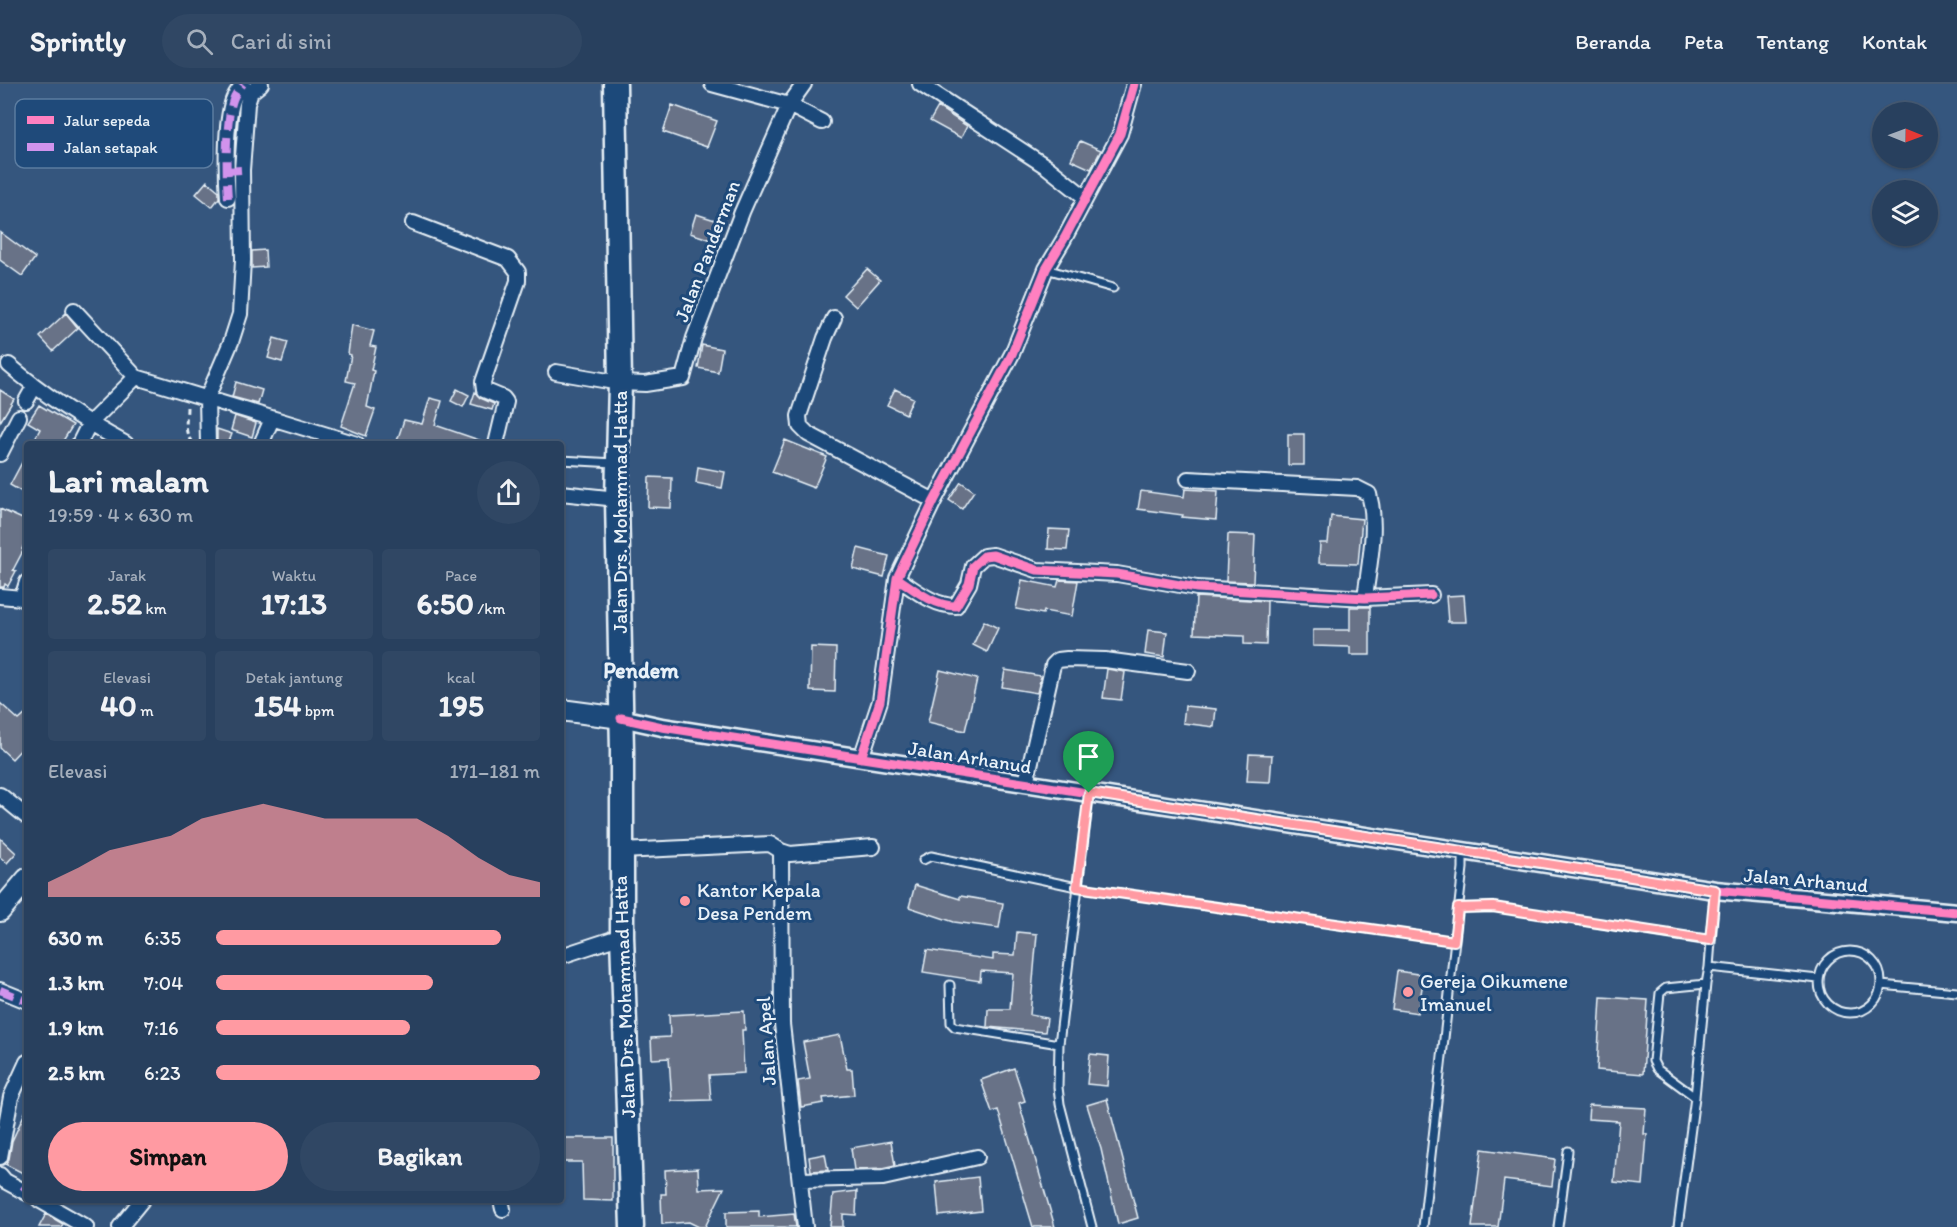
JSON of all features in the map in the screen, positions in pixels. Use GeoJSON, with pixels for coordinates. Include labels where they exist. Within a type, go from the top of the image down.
{"type":"FeatureCollection","features":[{"type":"Feature","properties":{"kind":"main road","name":"Jalan Drs. Mohammad Hatta"},"geometry":{"type":"LineString","coordinates":[[615,84],[620,383],[617,499],[622,936],[632,1227]]}},
{"type":"Feature","properties":{"kind":"main road"},"geometry":{"type":"LineString","coordinates":[[564,710],[621,718]]}},
{"type":"Feature","properties":{"kind":"main road"},"geometry":{"type":"LineString","coordinates":[[0,911],[24,883]]}},
{"type":"Feature","properties":{"kind":"street"},"geometry":{"type":"LineString","coordinates":[[204,441],[198,395],[231,342],[240,314],[243,260],[234,170],[232,104],[243,84]]}},
{"type":"Feature","properties":{"kind":"street"},"geometry":{"type":"LineString","coordinates":[[228,198],[246,104],[251,92],[261,84]]}},
{"type":"Feature","properties":{"kind":"street"},"geometry":{"type":"LineString","coordinates":[[712,84],[789,105],[822,122]]}},
{"type":"Feature","properties":{"kind":"street","name":"Jalan Panderman"},"geometry":{"type":"LineString","coordinates":[[620,383],[645,384],[683,378],[694,338],[742,212],[789,105],[804,84]]}},
{"type":"Feature","properties":{"kind":"street"},"geometry":{"type":"LineString","coordinates":[[920,84],[1047,167],[1086,198]]}},
{"type":"Feature","properties":{"kind":"street"},"geometry":{"type":"LineString","coordinates":[[861,758],[880,700],[897,578],[934,501],[1012,354],[1046,269],[1120,134],[1134,84]]}},
{"type":"Feature","properties":{"kind":"street"},"geometry":{"type":"LineString","coordinates":[[413,223],[507,260],[518,272],[518,280],[483,382],[484,390],[503,398],[506,402],[497,441]]}},
{"type":"Feature","properties":{"kind":"street"},"geometry":{"type":"LineString","coordinates":[[74,310],[136,377],[347,441]]}},
{"type":"Feature","properties":{"kind":"street"},"geometry":{"type":"LineString","coordinates":[[834,318],[799,416],[800,426],[808,434],[934,501]]}},
{"type":"Feature","properties":{"kind":"street"},"geometry":{"type":"LineString","coordinates":[[9,364],[34,387],[89,424],[120,441]]}},
{"type":"Feature","properties":{"kind":"street"},"geometry":{"type":"LineString","coordinates":[[556,372],[620,383]]}},
{"type":"Feature","properties":{"kind":"street"},"geometry":{"type":"LineString","coordinates":[[80,441],[89,424],[136,377]]}},
{"type":"Feature","properties":{"kind":"street"},"geometry":{"type":"LineString","coordinates":[[26,401],[34,387]]}},
{"type":"Feature","properties":{"kind":"street"},"geometry":{"type":"LineString","coordinates":[[0,454],[19,417]]}},
{"type":"Feature","properties":{"kind":"street"},"geometry":{"type":"LineString","coordinates":[[262,441],[272,419]]}},
{"type":"Feature","properties":{"kind":"street"},"geometry":{"type":"LineString","coordinates":[[1188,479],[1357,488],[1369,494],[1373,510],[1365,598]]}},
{"type":"Feature","properties":{"kind":"street"},"geometry":{"type":"LineString","coordinates":[[564,493],[617,499]]}},
{"type":"Feature","properties":{"kind":"street"},"geometry":{"type":"LineString","coordinates":[[897,578],[927,598],[944,606],[956,606],[969,584],[973,566],[984,556],[993,555],[1038,570],[1117,574],[1197,588],[1365,598],[1431,595]]}},
{"type":"Feature","properties":{"kind":"street"},"geometry":{"type":"LineString","coordinates":[[0,596],[24,600]]}},
{"type":"Feature","properties":{"kind":"street"},"geometry":{"type":"LineString","coordinates":[[1026,783],[1053,665],[1058,660],[1105,660],[1188,671]]}},
{"type":"Feature","properties":{"kind":"street","name":"Jalan Arhanud"},"geometry":{"type":"LineString","coordinates":[[621,718],[662,727],[1715,890],[1957,912]]}},
{"type":"Feature","properties":{"kind":"street"},"geometry":{"type":"LineString","coordinates":[[0,795],[24,815]]}},
{"type":"Feature","properties":{"kind":"street"},"geometry":{"type":"LineString","coordinates":[[621,851],[770,844],[790,854],[873,847]]}},
{"type":"Feature","properties":{"kind":"street","name":"Jalan Apel"},"geometry":{"type":"LineString","coordinates":[[781,851],[782,1024],[805,1227]]}},
{"type":"Feature","properties":{"kind":"street"},"geometry":{"type":"LineString","coordinates":[[564,955],[622,936]]}},
{"type":"Feature","properties":{"kind":"street"},"geometry":{"type":"LineString","coordinates":[[0,990],[24,999]]}},
{"type":"Feature","properties":{"kind":"street"},"geometry":{"type":"LineString","coordinates":[[0,1158],[11,1097],[24,1069]]}},
{"type":"Feature","properties":{"kind":"street"},"geometry":{"type":"LineString","coordinates":[[800,1180],[883,1178],[977,1157]]}},
{"type":"Feature","properties":{"kind":"street"},"geometry":{"type":"LineString","coordinates":[[0,1175],[5,1181],[24,1189]]}},
{"type":"Feature","properties":{"kind":"street"},"geometry":{"type":"LineString","coordinates":[[44,1203],[86,1227]]}},
{"type":"Feature","properties":{"kind":"street"},"geometry":{"type":"LineString","coordinates":[[120,1227],[140,1203]]}},
{"type":"Feature","properties":{"kind":"lane"},"geometry":{"type":"LineString","coordinates":[[1046,269],[1113,288]]}},
{"type":"Feature","properties":{"kind":"lane"},"geometry":{"type":"LineString","coordinates":[[564,460],[618,463]]}},
{"type":"Feature","properties":{"kind":"lane"},"geometry":{"type":"LineString","coordinates":[[1089,793],[1059,1044],[1058,1087],[1060,1104],[1092,1227]]}},
{"type":"Feature","properties":{"kind":"lane"},"geometry":{"type":"LineString","coordinates":[[1423,1227],[1463,851]]}},
{"type":"Feature","properties":{"kind":"lane"},"geometry":{"type":"LineString","coordinates":[[923,860],[931,855],[1077,887],[1454,941]]}},
{"type":"Feature","properties":{"kind":"lane"},"geometry":{"type":"LineString","coordinates":[[1677,1227],[1695,1097],[1715,890]]}},
{"type":"Feature","properties":{"kind":"lane"},"geometry":{"type":"LineString","coordinates":[[1458,908],[1493,907],[1710,940]]}},
{"type":"Feature","properties":{"kind":"lane"},"geometry":{"type":"LineString","coordinates":[[1854,950],[1865,954],[1877,965],[1881,975],[1881,985],[1879,994],[1866,1009],[1847,1013],[1829,1006],[1819,989],[1818,979],[1826,961],[1840,951],[1854,950]]}},
{"type":"Feature","properties":{"kind":"lane"},"geometry":{"type":"LineString","coordinates":[[1709,967],[1818,979]]}},
{"type":"Feature","properties":{"kind":"lane"},"geometry":{"type":"LineString","coordinates":[[1695,1097],[1657,1069],[1653,1061],[1654,1040],[1660,993],[1666,988],[1706,984]]}},
{"type":"Feature","properties":{"kind":"lane"},"geometry":{"type":"LineString","coordinates":[[950,985],[951,1023],[955,1027],[1059,1044]]}},
{"type":"Feature","properties":{"kind":"lane"},"geometry":{"type":"LineString","coordinates":[[1881,985],[1957,992]]}},
{"type":"Feature","properties":{"kind":"lane"},"geometry":{"type":"LineString","coordinates":[[1558,1227],[1568,1151]]}},
{"type":"Feature","properties":{"kind":"path"},"geometry":{"type":"LineString","coordinates":[[190,441],[187,433],[198,395]]}},
{"type":"Feature","properties":{"kind":"building"},"geometry":{"type":"Polygon","coordinates":[[[672,105],[717,121],[707,147],[663,132],[672,105]]]}},
{"type":"Feature","properties":{"kind":"building"},"geometry":{"type":"Polygon","coordinates":[[[938,107],[967,126],[961,138],[930,121],[938,107]]]}},
{"type":"Feature","properties":{"kind":"building"},"geometry":{"type":"Polygon","coordinates":[[[1080,141],[1101,150],[1091,169],[1071,160],[1080,141]]]}},
{"type":"Feature","properties":{"kind":"building"},"geometry":{"type":"Polygon","coordinates":[[[207,181],[219,191],[219,198],[212,207],[196,194],[207,181]]]}},
{"type":"Feature","properties":{"kind":"building"},"geometry":{"type":"Polygon","coordinates":[[[696,214],[718,221],[712,240],[690,233],[696,214]]]}},
{"type":"Feature","properties":{"kind":"building"},"geometry":{"type":"Polygon","coordinates":[[[0,232],[35,258],[22,276],[0,260],[0,232]]]}},
{"type":"Feature","properties":{"kind":"building"},"geometry":{"type":"Polygon","coordinates":[[[265,250],[266,267],[252,268],[252,251],[265,250]]]}},
{"type":"Feature","properties":{"kind":"building"},"geometry":{"type":"Polygon","coordinates":[[[867,269],[880,280],[856,307],[843,295],[867,269]]]}},
{"type":"Feature","properties":{"kind":"building"},"geometry":{"type":"Polygon","coordinates":[[[66,313],[78,328],[53,351],[40,337],[66,313]]]}},
{"type":"Feature","properties":{"kind":"building"},"geometry":{"type":"Polygon","coordinates":[[[352,325],[374,331],[370,346],[376,347],[371,370],[374,371],[367,407],[375,410],[366,436],[341,426],[355,383],[346,381],[351,355],[348,354],[352,325]]]}},
{"type":"Feature","properties":{"kind":"building"},"geometry":{"type":"Polygon","coordinates":[[[274,338],[288,342],[282,362],[268,358],[274,338]]]}},
{"type":"Feature","properties":{"kind":"building"},"geometry":{"type":"Polygon","coordinates":[[[702,345],[722,349],[718,372],[698,368],[702,345]]]}},
{"type":"Feature","properties":{"kind":"building"},"geometry":{"type":"Polygon","coordinates":[[[236,382],[262,390],[258,404],[232,397],[236,382]]]}},
{"type":"Feature","properties":{"kind":"building"},"geometry":{"type":"Polygon","coordinates":[[[457,389],[469,395],[463,407],[451,401],[457,389]]]}},
{"type":"Feature","properties":{"kind":"building"},"geometry":{"type":"Polygon","coordinates":[[[895,389],[913,398],[906,414],[887,405],[895,389]]]}},
{"type":"Feature","properties":{"kind":"building"},"geometry":{"type":"Polygon","coordinates":[[[0,390],[14,399],[0,422],[0,390]]]}},
{"type":"Feature","properties":{"kind":"building"},"geometry":{"type":"Polygon","coordinates":[[[475,392],[480,398],[494,404],[492,410],[471,404],[475,392]]]}},
{"type":"Feature","properties":{"kind":"building"},"geometry":{"type":"Polygon","coordinates":[[[430,398],[442,401],[435,425],[482,441],[397,441],[404,420],[422,424],[430,398]]]}},
{"type":"Feature","properties":{"kind":"building"},"geometry":{"type":"Polygon","coordinates":[[[39,405],[73,425],[63,441],[34,441],[40,429],[28,422],[39,405]]]}},
{"type":"Feature","properties":{"kind":"building"},"geometry":{"type":"Polygon","coordinates":[[[235,416],[256,423],[252,437],[231,430],[235,416]]]}},
{"type":"Feature","properties":{"kind":"building"},"geometry":{"type":"Polygon","coordinates":[[[217,429],[232,434],[229,441],[217,441],[217,429]]]}},
{"type":"Feature","properties":{"kind":"building"},"geometry":{"type":"Polygon","coordinates":[[[1288,434],[1304,434],[1304,465],[1288,465],[1288,434]]]}},
{"type":"Feature","properties":{"kind":"building"},"geometry":{"type":"Polygon","coordinates":[[[785,440],[827,457],[814,488],[772,472],[785,440]]]}},
{"type":"Feature","properties":{"kind":"building"},"geometry":{"type":"Polygon","coordinates":[[[24,459],[24,493],[10,485],[24,459]]]}},
{"type":"Feature","properties":{"kind":"building"},"geometry":{"type":"Polygon","coordinates":[[[698,467],[725,472],[722,488],[696,483],[698,467]]]}},
{"type":"Feature","properties":{"kind":"building"},"geometry":{"type":"Polygon","coordinates":[[[649,477],[672,478],[671,508],[648,507],[649,477]]]}},
{"type":"Feature","properties":{"kind":"building"},"geometry":{"type":"Polygon","coordinates":[[[961,482],[974,491],[962,509],[949,500],[961,482]]]}},
{"type":"Feature","properties":{"kind":"building"},"geometry":{"type":"Polygon","coordinates":[[[1185,489],[1218,491],[1216,520],[1138,509],[1141,491],[1184,497],[1185,489]]]}},
{"type":"Feature","properties":{"kind":"building"},"geometry":{"type":"Polygon","coordinates":[[[0,509],[24,520],[22,549],[24,549],[8,586],[5,584],[4,587],[0,587],[0,509]]]}},
{"type":"Feature","properties":{"kind":"building"},"geometry":{"type":"Polygon","coordinates":[[[1331,516],[1362,519],[1358,564],[1319,563],[1320,543],[1328,543],[1331,516]]]}},
{"type":"Feature","properties":{"kind":"building"},"geometry":{"type":"Polygon","coordinates":[[[1049,529],[1069,530],[1067,550],[1048,549],[1049,529]]]}},
{"type":"Feature","properties":{"kind":"building"},"geometry":{"type":"Polygon","coordinates":[[[1228,534],[1255,535],[1253,582],[1226,581],[1228,534]]]}},
{"type":"Feature","properties":{"kind":"building"},"geometry":{"type":"Polygon","coordinates":[[[858,548],[889,556],[884,577],[853,569],[858,548]]]}},
{"type":"Feature","properties":{"kind":"building"},"geometry":{"type":"Polygon","coordinates":[[[1022,580],[1057,587],[1059,580],[1078,581],[1072,616],[1016,609],[1022,580]]]}},
{"type":"Feature","properties":{"kind":"building"},"geometry":{"type":"Polygon","coordinates":[[[1464,595],[1466,622],[1448,622],[1446,596],[1464,595]]]}},
{"type":"Feature","properties":{"kind":"building"},"geometry":{"type":"Polygon","coordinates":[[[1196,597],[1267,601],[1266,645],[1244,644],[1244,636],[1194,634],[1196,597]]]}},
{"type":"Feature","properties":{"kind":"building"},"geometry":{"type":"Polygon","coordinates":[[[1350,607],[1370,607],[1370,655],[1350,655],[1350,647],[1313,646],[1313,630],[1350,630],[1350,607]]]}},
{"type":"Feature","properties":{"kind":"building"},"geometry":{"type":"Polygon","coordinates":[[[984,621],[998,628],[987,652],[973,645],[984,621]]]}},
{"type":"Feature","properties":{"kind":"building"},"geometry":{"type":"Polygon","coordinates":[[[1148,630],[1167,632],[1164,657],[1145,654],[1148,630]]]}},
{"type":"Feature","properties":{"kind":"building"},"geometry":{"type":"Polygon","coordinates":[[[811,647],[836,648],[835,692],[810,691],[811,647]]]}},
{"type":"Feature","properties":{"kind":"building"},"geometry":{"type":"Polygon","coordinates":[[[1107,669],[1125,672],[1121,700],[1103,698],[1107,669]]]}},
{"type":"Feature","properties":{"kind":"building"},"geometry":{"type":"Polygon","coordinates":[[[940,670],[977,679],[965,731],[928,722],[940,670]]]}},
{"type":"Feature","properties":{"kind":"building"},"geometry":{"type":"Polygon","coordinates":[[[1005,670],[1041,676],[1037,693],[1002,687],[1005,670]]]}},
{"type":"Feature","properties":{"kind":"building"},"geometry":{"type":"Polygon","coordinates":[[[0,703],[19,720],[24,716],[24,746],[12,759],[0,748],[0,703]]]}},
{"type":"Feature","properties":{"kind":"building"},"geometry":{"type":"Polygon","coordinates":[[[1185,706],[1216,709],[1214,727],[1183,723],[1185,706]]]}},
{"type":"Feature","properties":{"kind":"building"},"geometry":{"type":"Polygon","coordinates":[[[1249,754],[1272,755],[1270,782],[1247,781],[1249,754]]]}},
{"type":"Feature","properties":{"kind":"building"},"geometry":{"type":"Polygon","coordinates":[[[0,838],[16,853],[7,863],[0,857],[0,838]]]}},
{"type":"Feature","properties":{"kind":"building"},"geometry":{"type":"Polygon","coordinates":[[[915,885],[960,899],[960,896],[1003,903],[999,928],[954,922],[909,907],[915,885]]]}},
{"type":"Feature","properties":{"kind":"building"},"geometry":{"type":"Polygon","coordinates":[[[1017,932],[1037,934],[1030,1015],[1047,1018],[1045,1032],[987,1027],[988,1009],[1010,1009],[1013,973],[981,971],[980,981],[923,972],[927,950],[993,960],[993,954],[1015,955],[1017,932]]]}},
{"type":"Feature","properties":{"kind":"building","name":"Gereja Oikumene Imanuel"},"geometry":{"type":"Polygon","coordinates":[[[1397,971],[1424,975],[1418,1013],[1392,1009],[1397,971]]]}},
{"type":"Feature","properties":{"kind":"building"},"geometry":{"type":"Polygon","coordinates":[[[1601,997],[1648,1000],[1643,1074],[1597,1070],[1601,997]]]}},
{"type":"Feature","properties":{"kind":"building"},"geometry":{"type":"Polygon","coordinates":[[[744,1011],[745,1030],[742,1030],[744,1073],[709,1075],[711,1100],[672,1101],[669,1058],[652,1059],[651,1038],[670,1037],[669,1015],[744,1011]]]}},
{"type":"Feature","properties":{"kind":"building"},"geometry":{"type":"Polygon","coordinates":[[[840,1035],[847,1069],[852,1069],[854,1095],[823,1098],[824,1103],[801,1107],[798,1081],[810,1079],[803,1042],[840,1035]]]}},
{"type":"Feature","properties":{"kind":"building"},"geometry":{"type":"Polygon","coordinates":[[[1090,1054],[1109,1056],[1107,1086],[1087,1084],[1090,1054]]]}},
{"type":"Feature","properties":{"kind":"building"},"geometry":{"type":"Polygon","coordinates":[[[1014,1068],[1025,1101],[1019,1103],[1055,1227],[1033,1227],[998,1110],[992,1112],[981,1080],[1014,1068]]]}},
{"type":"Feature","properties":{"kind":"building"},"geometry":{"type":"Polygon","coordinates":[[[1107,1099],[1138,1218],[1118,1224],[1101,1149],[1087,1105],[1107,1099]]]}},
{"type":"Feature","properties":{"kind":"building"},"geometry":{"type":"Polygon","coordinates":[[[1589,1105],[1646,1108],[1644,1134],[1647,1134],[1643,1185],[1614,1182],[1619,1121],[1588,1119],[1589,1105]]]}},
{"type":"Feature","properties":{"kind":"building"},"geometry":{"type":"Polygon","coordinates":[[[24,1115],[24,1174],[5,1164],[9,1159],[12,1141],[24,1115]]]}},
{"type":"Feature","properties":{"kind":"building"},"geometry":{"type":"Polygon","coordinates":[[[564,1138],[613,1138],[613,1201],[583,1200],[582,1162],[564,1162],[564,1138]]]}},
{"type":"Feature","properties":{"kind":"building"},"geometry":{"type":"Polygon","coordinates":[[[891,1141],[895,1166],[854,1170],[851,1148],[891,1141]]]}},
{"type":"Feature","properties":{"kind":"building"},"geometry":{"type":"Polygon","coordinates":[[[1482,1149],[1555,1159],[1552,1186],[1504,1180],[1498,1227],[1472,1227],[1482,1149]]]}},
{"type":"Feature","properties":{"kind":"building"},"geometry":{"type":"Polygon","coordinates":[[[825,1154],[828,1170],[811,1171],[809,1157],[825,1154]]]}},
{"type":"Feature","properties":{"kind":"building"},"geometry":{"type":"Polygon","coordinates":[[[698,1168],[699,1189],[724,1188],[705,1227],[689,1222],[662,1224],[661,1194],[666,1194],[665,1170],[698,1168]]]}},
{"type":"Feature","properties":{"kind":"building"},"geometry":{"type":"Polygon","coordinates":[[[978,1177],[981,1211],[939,1216],[936,1182],[978,1177]]]}},
{"type":"Feature","properties":{"kind":"building"},"geometry":{"type":"Polygon","coordinates":[[[857,1191],[856,1215],[843,1214],[843,1227],[830,1227],[833,1194],[857,1191]]]}},
{"type":"Feature","properties":{"kind":"building"},"geometry":{"type":"Polygon","coordinates":[[[759,1211],[759,1217],[794,1214],[796,1227],[726,1227],[726,1212],[759,1211]]]}},
{"type":"Feature","properties":{"kind":"building"},"geometry":{"type":"Polygon","coordinates":[[[46,1214],[63,1224],[61,1227],[39,1227],[46,1214]]]}},
{"type":"Feature","properties":{"kind":"marked path"},"geometry":{"type":"LineString","coordinates":[[228,198],[227,135],[230,110],[243,84]]}},
{"type":"Feature","properties":{"kind":"marked path"},"geometry":{"type":"LineString","coordinates":[[226,171],[242,170]]}},
{"type":"Feature","properties":{"kind":"marked path"},"geometry":{"type":"LineString","coordinates":[[0,990],[24,1000]]}},
{"type":"Feature","properties":{"kind":"cycle path"},"geometry":{"type":"LineString","coordinates":[[861,758],[880,701],[897,578],[934,501],[1012,354],[1046,269],[1120,134],[1134,84]]}},
{"type":"Feature","properties":{"kind":"cycle path"},"geometry":{"type":"LineString","coordinates":[[897,578],[932,600],[956,606],[969,584],[973,566],[984,556],[993,555],[1037,570],[1117,574],[1197,588],[1365,598],[1431,595]]}},
{"type":"Feature","properties":{"kind":"cycle path"},"geometry":{"type":"LineString","coordinates":[[621,718],[662,727],[1715,890],[1957,912]]}},
{"type":"Feature","properties":{"kind":"place","name":"Kantor Kepala Desa Pendem"},"geometry":{"type":"Point","coordinates":[685,901]}},
{"type":"Feature","properties":{"kind":"place","name":"Gereja Oikumene Imanuel"},"geometry":{"type":"Point","coordinates":[1408,992]}},
{"type":"Feature","properties":{"kind":"district","name":"Pendem"},"geometry":{"type":"Point","coordinates":[641,670]}},
{"type":"Feature","properties":{"kind":"route"},"geometry":{"type":"LineString","coordinates":[[1089,793],[1715,890],[1710,940],[1493,907],[1458,908],[1454,941],[1077,887],[1089,793]]}}]}
